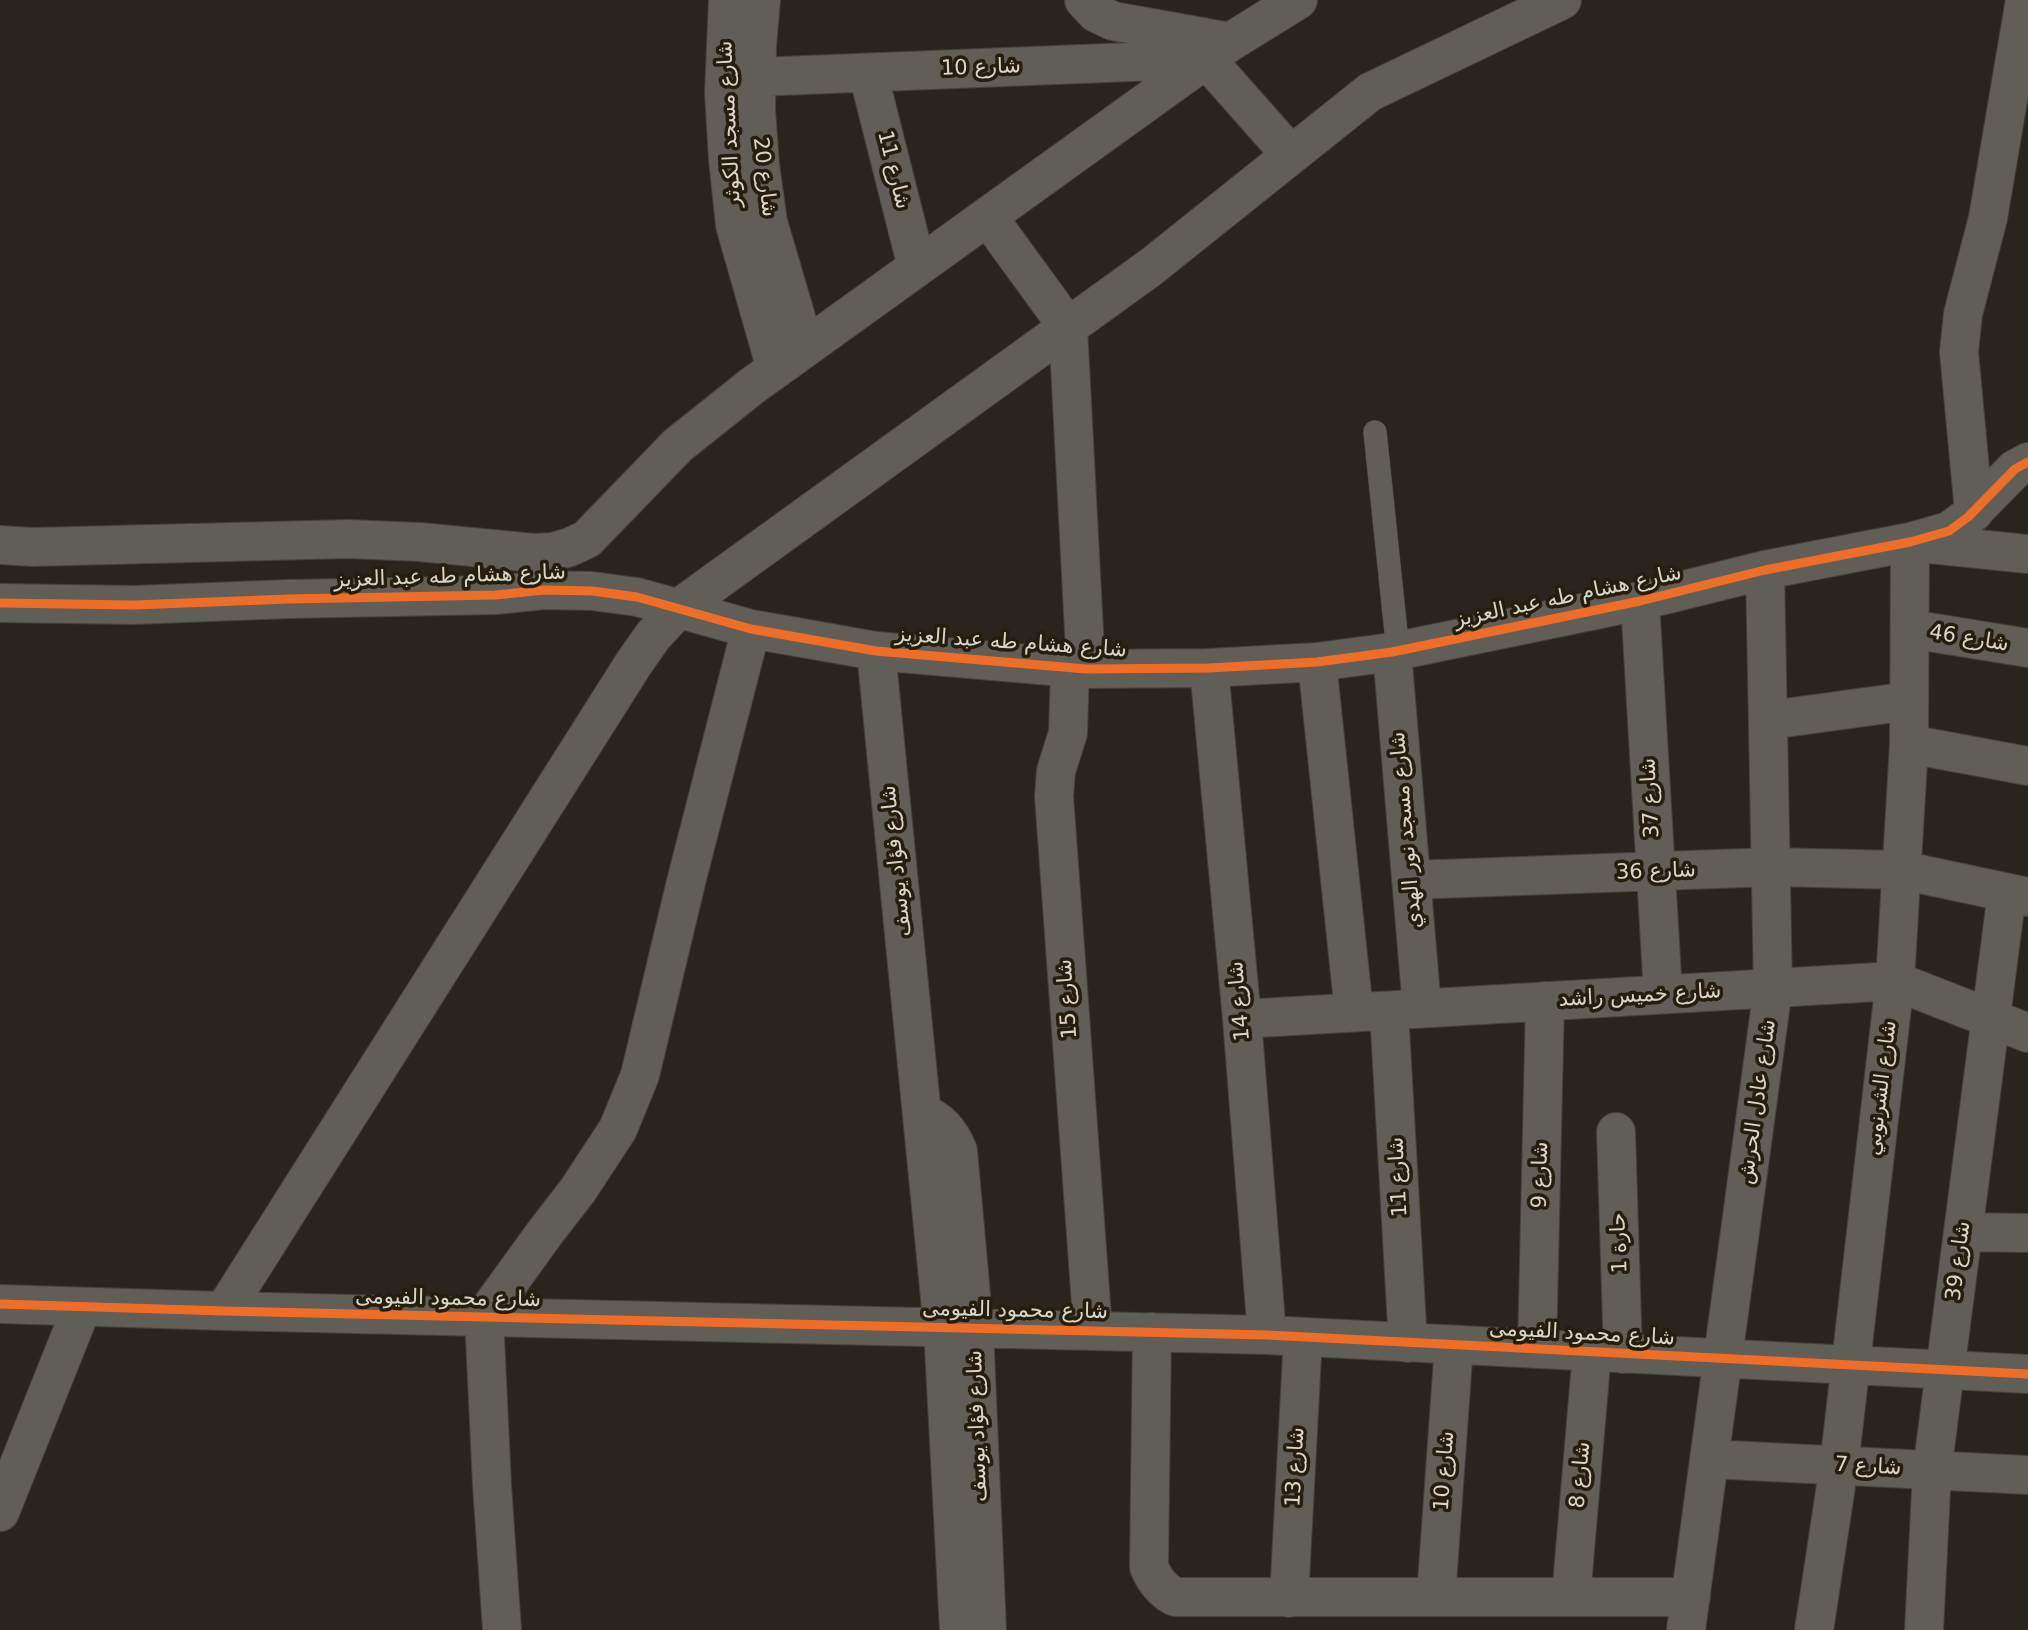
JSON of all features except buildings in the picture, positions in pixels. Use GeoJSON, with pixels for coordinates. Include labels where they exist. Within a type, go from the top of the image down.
{"type":"FeatureCollection","features":[{"type":"Feature","properties":{"kind":"street","name":"شارع مسجد الكوثر"},"geometry":{"type":"LineString","coordinates":[[728,0],[724,93],[735,225],[790,359]]}},
{"type":"Feature","properties":{"kind":"street","name":"شارع 20"},"geometry":{"type":"LineString","coordinates":[[761,0],[756,77],[760,165],[790,359]]}},
{"type":"Feature","properties":{"kind":"street"},"geometry":{"type":"LineString","coordinates":[[1084,0],[1096,13],[1113,20],[1218,50],[1291,155]]}},
{"type":"Feature","properties":{"kind":"street"},"geometry":{"type":"LineString","coordinates":[[0,545],[33,547],[348,539],[419,542],[534,553],[553,552],[570,547],[587,539],[678,445],[790,359],[1218,50],[1298,0]]}},
{"type":"Feature","properties":{"kind":"street"},"geometry":{"type":"LineString","coordinates":[[224,1311],[634,663],[653,636],[679,608],[1151,267],[1370,92],[1562,0]]}},
{"type":"Feature","properties":{"kind":"street"},"geometry":{"type":"LineString","coordinates":[[1974,512],[1959,352],[1963,314],[1988,218],[2025,0]]}},
{"type":"Feature","properties":{"kind":"street","name":"شارع 10"},"geometry":{"type":"LineString","coordinates":[[756,77],[868,73],[1218,50]]}},
{"type":"Feature","properties":{"kind":"street","name":"شارع 11"},"geometry":{"type":"LineString","coordinates":[[868,73],[918,267]]}},
{"type":"Feature","properties":{"kind":"street"},"geometry":{"type":"LineString","coordinates":[[988,217],[1068,327]]}},
{"type":"Feature","properties":{"kind":"street","name":"شارع 15"},"geometry":{"type":"LineString","coordinates":[[1068,327],[1078,669],[1068,733],[1056,771],[1054,796],[1093,1331]]}},
{"type":"Feature","properties":{"kind":"street","name":"شارع هشام طه عبد العزيز"},"geometry":{"type":"LineString","coordinates":[[0,603],[134,605],[496,595],[544,590],[592,591],[637,597],[751,629],[876,651],[1078,669],[1209,668],[1317,662],[1395,652],[1640,601],[1765,570],[1910,542],[1949,531],[1974,512],[2015,468],[2028,462]]}},
{"type":"Feature","properties":{"kind":"street"},"geometry":{"type":"LineString","coordinates":[[1910,542],[2028,554]]}},
{"type":"Feature","properties":{"kind":"street","name":"شارع الشرنوبي"},"geometry":{"type":"LineString","coordinates":[[1814,1630],[1839,1466],[1895,981],[1909,744],[1910,542]]}},
{"type":"Feature","properties":{"kind":"street","name":"شارع عادل الحرش"},"geometry":{"type":"LineString","coordinates":[[1688,1614],[1773,988],[1770,720],[1765,570]]}},
{"type":"Feature","properties":{"kind":"street","name":"شارع 37"},"geometry":{"type":"LineString","coordinates":[[1640,601],[1663,994]]}},
{"type":"Feature","properties":{"kind":"street"},"geometry":{"type":"LineString","coordinates":[[502,1630],[484,1317],[578,1190],[618,1129],[640,1075],[751,629]]}},
{"type":"Feature","properties":{"kind":"street","name":"شارع 46"},"geometry":{"type":"LineString","coordinates":[[1910,629],[2028,648]]}},
{"type":"Feature","properties":{"kind":"street","name":"شارع فؤاد يوسف"},"geometry":{"type":"LineString","coordinates":[[876,651],[922,1113],[959,1328],[986,1630]]}},
{"type":"Feature","properties":{"kind":"street","name":"شارع مسجد نور الهدي"},"geometry":{"type":"LineString","coordinates":[[1388,1010],[1411,880],[1395,652]]}},
{"type":"Feature","properties":{"kind":"street"},"geometry":{"type":"LineString","coordinates":[[1317,662],[1388,1010]]}},
{"type":"Feature","properties":{"kind":"street","name":"شارع 14"},"geometry":{"type":"LineString","coordinates":[[1209,668],[1242,1019],[1285,1336]]}},
{"type":"Feature","properties":{"kind":"street"},"geometry":{"type":"LineString","coordinates":[[1770,720],[1909,701]]}},
{"type":"Feature","properties":{"kind":"street"},"geometry":{"type":"LineString","coordinates":[[1909,744],[2028,766]]}},
{"type":"Feature","properties":{"kind":"street","name":"شارع 36"},"geometry":{"type":"LineString","coordinates":[[1411,880],[1772,867],[1901,870],[2018,895]]}},
{"type":"Feature","properties":{"kind":"street","name":"شارع 39"},"geometry":{"type":"LineString","coordinates":[[1924,1630],[1932,1471],[1991,1018],[2018,895]]}},
{"type":"Feature","properties":{"kind":"street","name":"شارع خميس راشد"},"geometry":{"type":"LineString","coordinates":[[1242,1019],[1895,981],[2028,1033]]}},
{"type":"Feature","properties":{"kind":"street","name":"شارع 9"},"geometry":{"type":"LineString","coordinates":[[1537,1349],[1545,1001]]}},
{"type":"Feature","properties":{"kind":"street","name":"شارع 11"},"geometry":{"type":"LineString","coordinates":[[1388,1010],[1408,1343]]}},
{"type":"Feature","properties":{"kind":"street","name":"حارة 1"},"geometry":{"type":"LineString","coordinates":[[1608,1353],[1616,1132]]}},
{"type":"Feature","properties":{"kind":"street"},"geometry":{"type":"LineString","coordinates":[[1963,1232],[2028,1233]]}},
{"type":"Feature","properties":{"kind":"street","name":"شارع محمود الفيومى"},"geometry":{"type":"LineString","coordinates":[[0,1304],[1285,1336],[2028,1374]]}},
{"type":"Feature","properties":{"kind":"street"},"geometry":{"type":"LineString","coordinates":[[0,1512],[82,1307]]}},
{"type":"Feature","properties":{"kind":"street","name":"شارع فؤاد يوسف"},"geometry":{"type":"LineString","coordinates":[[959,1328],[960,1630]]}},
{"type":"Feature","properties":{"kind":"street"},"geometry":{"type":"LineString","coordinates":[[1152,1332],[1149,1567],[1153,1577],[1168,1593],[1184,1598],[1571,1597],[1688,1614]]}},
{"type":"Feature","properties":{"kind":"street","name":"شارع 13"},"geometry":{"type":"LineString","coordinates":[[1285,1336],[1289,1598]]}},
{"type":"Feature","properties":{"kind":"street","name":"شارع 10"},"geometry":{"type":"LineString","coordinates":[[1436,1597],[1454,1345]]}},
{"type":"Feature","properties":{"kind":"street","name":"شارع 8"},"geometry":{"type":"LineString","coordinates":[[1571,1597],[1608,1353]]}},
{"type":"Feature","properties":{"kind":"street","name":"شارع 7"},"geometry":{"type":"LineString","coordinates":[[1709,1459],[2028,1475]]}},
{"type":"Feature","properties":{"kind":"lane"},"geometry":{"type":"LineString","coordinates":[[1375,432],[1395,652]]}},
{"type":"Feature","properties":{"kind":"cycle path"},"geometry":{"type":"LineString","coordinates":[[0,603],[134,605],[496,595],[544,590],[592,591],[637,597],[751,629],[876,651],[1086,669],[1209,668],[1317,662],[1392,652],[1640,601],[1765,570],[1910,542],[1949,531],[1968,517],[2015,469],[2028,462]]}},
{"type":"Feature","properties":{"kind":"cycle path"},"geometry":{"type":"LineString","coordinates":[[0,1304],[1267,1335],[2028,1374]]}}]}
